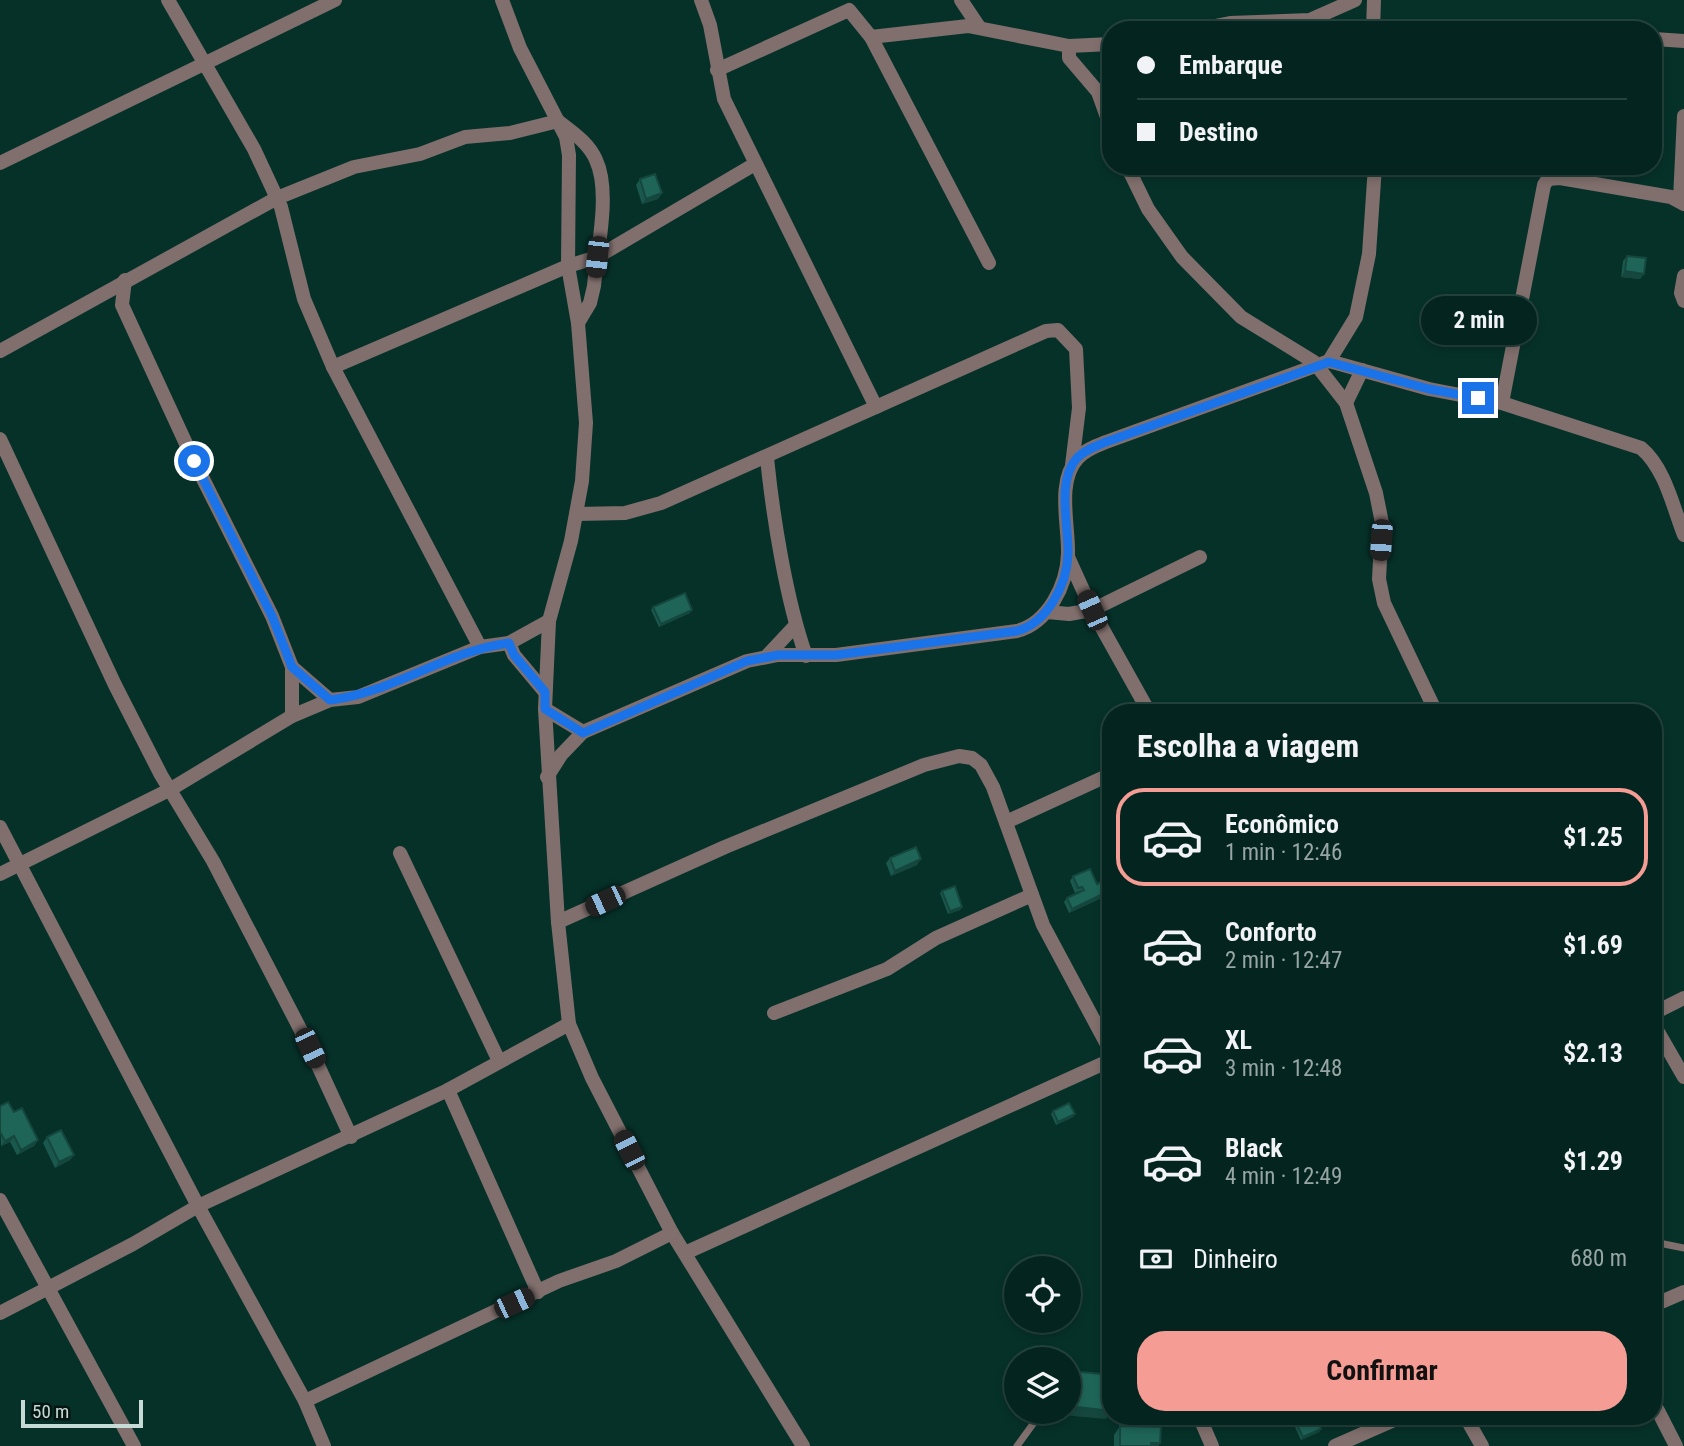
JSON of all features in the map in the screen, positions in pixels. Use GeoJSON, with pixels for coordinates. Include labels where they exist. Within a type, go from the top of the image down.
{"type":"FeatureCollection","features":[{"type":"Feature","properties":{"kind":"street"},"geometry":{"type":"LineString","coordinates":[[168,0],[254,149],[277,198],[304,299],[333,367],[480,647]]}},
{"type":"Feature","properties":{"kind":"street"},"geometry":{"type":"LineString","coordinates":[[0,163],[335,0]]}},
{"type":"Feature","properties":{"kind":"street"},"geometry":{"type":"LineString","coordinates":[[502,0],[520,48],[558,121],[569,155],[568,266],[578,323],[586,423],[583,481],[549,621],[545,692],[547,777],[569,1024],[592,1078],[672,1233],[803,1446]]}},
{"type":"Feature","properties":{"kind":"street"},"geometry":{"type":"LineString","coordinates":[[701,0],[714,44],[724,99],[876,407]]}},
{"type":"Feature","properties":{"kind":"street"},"geometry":{"type":"LineString","coordinates":[[961,0],[979,27]]}},
{"type":"Feature","properties":{"kind":"street"},"geometry":{"type":"LineString","coordinates":[[1283,21],[1310,20],[1355,0]]}},
{"type":"Feature","properties":{"kind":"street"},"geometry":{"type":"LineString","coordinates":[[1374,0],[1376,21]]}},
{"type":"Feature","properties":{"kind":"street"},"geometry":{"type":"LineString","coordinates":[[717,70],[842,11],[853,12],[871,37],[989,263]]}},
{"type":"Feature","properties":{"kind":"street"},"geometry":{"type":"LineString","coordinates":[[871,37],[979,27],[1024,40],[1069,46],[1102,44]]}},
{"type":"Feature","properties":{"kind":"street"},"geometry":{"type":"LineString","coordinates":[[1662,40],[1684,41]]}},
{"type":"Feature","properties":{"kind":"street"},"geometry":{"type":"LineString","coordinates":[[1069,46],[1069,58],[1098,92],[1102,103]]}},
{"type":"Feature","properties":{"kind":"street"},"geometry":{"type":"LineString","coordinates":[[1502,403],[1544,185],[1548,179],[1560,178],[1682,202],[1684,116]]}},
{"type":"Feature","properties":{"kind":"street"},"geometry":{"type":"LineString","coordinates":[[0,351],[277,198],[354,167],[420,154],[466,137],[510,133],[558,121]]}},
{"type":"Feature","properties":{"kind":"street"},"geometry":{"type":"LineString","coordinates":[[558,121],[580,138],[596,158],[602,176],[597,257],[590,303],[578,323]]}},
{"type":"Feature","properties":{"kind":"street"},"geometry":{"type":"LineString","coordinates":[[333,367],[568,266],[597,257],[755,164]]}},
{"type":"Feature","properties":{"kind":"street"},"geometry":{"type":"LineString","coordinates":[[1131,175],[1148,209],[1169,238],[1218,295],[1260,331],[1324,364],[1362,370],[1429,389],[1502,403],[1641,448],[1659,470],[1684,535]]}},
{"type":"Feature","properties":{"kind":"street"},"geometry":{"type":"LineString","coordinates":[[1072,466],[1089,449],[1106,442],[1324,364],[1356,317],[1368,254],[1375,175]]}},
{"type":"Feature","properties":{"kind":"street"},"geometry":{"type":"LineString","coordinates":[[1684,276],[1681,293],[1684,300]]}},
{"type":"Feature","properties":{"kind":"street"},"geometry":{"type":"LineString","coordinates":[[125,280],[122,305],[194,461],[272,616],[292,667],[292,716]]}},
{"type":"Feature","properties":{"kind":"street"},"geometry":{"type":"LineString","coordinates":[[98,298],[122,305]]}},
{"type":"Feature","properties":{"kind":"street"},"geometry":{"type":"LineString","coordinates":[[576,514],[625,513],[661,503],[767,458],[1046,331],[1058,330],[1076,349],[1079,372],[1079,408],[1066,498],[1068,557],[1092,610],[1145,704]]}},
{"type":"Feature","properties":{"kind":"street"},"geometry":{"type":"LineString","coordinates":[[1324,364],[1346,403],[1376,493],[1382,523],[1379,579],[1384,603],[1432,704]]}},
{"type":"Feature","properties":{"kind":"street"},"geometry":{"type":"LineString","coordinates":[[1346,403],[1362,370]]}},
{"type":"Feature","properties":{"kind":"street"},"geometry":{"type":"LineString","coordinates":[[0,439],[115,685],[213,862],[299,1026],[351,1138]]}},
{"type":"Feature","properties":{"kind":"street"},"geometry":{"type":"LineString","coordinates":[[767,458],[770,491],[795,626],[806,656]]}},
{"type":"Feature","properties":{"kind":"street"},"geometry":{"type":"LineString","coordinates":[[547,777],[561,755],[583,733],[747,661],[765,657],[836,655],[1017,631],[1036,624],[1047,612],[1068,557]]}},
{"type":"Feature","properties":{"kind":"street"},"geometry":{"type":"LineString","coordinates":[[1047,612],[1069,614],[1092,610],[1200,557]]}},
{"type":"Feature","properties":{"kind":"street"},"geometry":{"type":"LineString","coordinates":[[0,874],[171,789],[292,716],[330,700],[358,697],[480,647],[509,643],[549,621]]}},
{"type":"Feature","properties":{"kind":"street"},"geometry":{"type":"LineString","coordinates":[[765,657],[795,626]]}},
{"type":"Feature","properties":{"kind":"street"},"geometry":{"type":"LineString","coordinates":[[509,643],[514,655],[545,692]]}},
{"type":"Feature","properties":{"kind":"street"},"geometry":{"type":"LineString","coordinates":[[292,667],[330,700]]}},
{"type":"Feature","properties":{"kind":"street"},"geometry":{"type":"LineString","coordinates":[[545,709],[583,733]]}},
{"type":"Feature","properties":{"kind":"street"},"geometry":{"type":"LineString","coordinates":[[558,922],[725,847],[945,757],[972,758],[981,765],[1006,822],[1043,925],[1102,1035]]}},
{"type":"Feature","properties":{"kind":"street"},"geometry":{"type":"LineString","coordinates":[[1006,822],[1102,778]]}},
{"type":"Feature","properties":{"kind":"street"},"geometry":{"type":"LineString","coordinates":[[0,827],[198,1206],[305,1401],[324,1446]]}},
{"type":"Feature","properties":{"kind":"street"},"geometry":{"type":"LineString","coordinates":[[400,853],[499,1061]]}},
{"type":"Feature","properties":{"kind":"street"},"geometry":{"type":"LineString","coordinates":[[774,1013],[887,969],[936,938],[1032,895]]}},
{"type":"Feature","properties":{"kind":"street"},"geometry":{"type":"LineString","coordinates":[[1662,1009],[1684,998]]}},
{"type":"Feature","properties":{"kind":"street"},"geometry":{"type":"LineString","coordinates":[[0,1313],[198,1206],[351,1138],[448,1090],[569,1024]]}},
{"type":"Feature","properties":{"kind":"street"},"geometry":{"type":"LineString","coordinates":[[1662,1039],[1684,1077]]}},
{"type":"Feature","properties":{"kind":"street"},"geometry":{"type":"LineString","coordinates":[[685,1253],[1102,1064]]}},
{"type":"Feature","properties":{"kind":"street"},"geometry":{"type":"LineString","coordinates":[[448,1090],[538,1292]]}},
{"type":"Feature","properties":{"kind":"street"},"geometry":{"type":"LineString","coordinates":[[0,1200],[134,1446]]}},
{"type":"Feature","properties":{"kind":"street"},"geometry":{"type":"LineString","coordinates":[[305,1401],[538,1292],[616,1261],[672,1233]]}},
{"type":"Feature","properties":{"kind":"street"},"geometry":{"type":"LineString","coordinates":[[1662,1302],[1684,1292]]}},
{"type":"Feature","properties":{"kind":"street"},"geometry":{"type":"LineString","coordinates":[[1662,1418],[1676,1446]]}},
{"type":"Feature","properties":{"kind":"street"},"geometry":{"type":"LineString","coordinates":[[1203,1425],[1212,1446]]}},
{"type":"Feature","properties":{"kind":"street"},"geometry":{"type":"LineString","coordinates":[[1335,1446],[1383,1425]]}},
{"type":"Feature","properties":{"kind":"street"},"geometry":{"type":"LineString","coordinates":[[1470,1425],[1482,1446]]}},
{"type":"Feature","properties":{"kind":"lane"},"geometry":{"type":"LineString","coordinates":[[1662,1244],[1684,1248]]}},
{"type":"Feature","properties":{"kind":"lane"},"geometry":{"type":"LineString","coordinates":[[1017,1446],[1033,1424]]}},
{"type":"Feature","properties":{"kind":"building"},"geometry":{"type":"Polygon","coordinates":[[[655,174],[662,193],[646,199],[640,179],[655,174]]]}},
{"type":"Feature","properties":{"kind":"building"},"geometry":{"type":"Polygon","coordinates":[[[1627,256],[1646,258],[1644,274],[1625,271],[1627,256]]]}},
{"type":"Feature","properties":{"kind":"building"},"geometry":{"type":"Polygon","coordinates":[[[685,593],[692,610],[661,624],[653,607],[685,593]]]}},
{"type":"Feature","properties":{"kind":"building"},"geometry":{"type":"Polygon","coordinates":[[[916,847],[921,859],[895,871],[890,858],[916,847]]]}},
{"type":"Feature","properties":{"kind":"building"},"geometry":{"type":"Polygon","coordinates":[[[1090,869],[1097,884],[1102,881],[1102,894],[1072,909],[1067,898],[1084,890],[1082,887],[1078,888],[1073,876],[1090,869]]]}},
{"type":"Feature","properties":{"kind":"building"},"geometry":{"type":"Polygon","coordinates":[[[955,886],[962,907],[950,911],[942,891],[955,886]]]}},
{"type":"Feature","properties":{"kind":"building"},"geometry":{"type":"Polygon","coordinates":[[[8,1102],[14,1112],[22,1108],[38,1140],[21,1150],[14,1136],[5,1141],[0,1132],[0,1106],[8,1102]]]}},
{"type":"Feature","properties":{"kind":"building"},"geometry":{"type":"Polygon","coordinates":[[[1069,1103],[1075,1114],[1058,1122],[1053,1111],[1069,1103]]]}},
{"type":"Feature","properties":{"kind":"building"},"geometry":{"type":"Polygon","coordinates":[[[61,1130],[74,1155],[59,1162],[47,1137],[61,1130]]]}},
{"type":"Feature","properties":{"kind":"building"},"geometry":{"type":"Polygon","coordinates":[[[1081,1372],[1102,1374],[1102,1410],[1081,1407],[1081,1372]]]}},
{"type":"Feature","properties":{"kind":"building"},"geometry":{"type":"Polygon","coordinates":[[[1297,1425],[1319,1425],[1321,1429],[1303,1437],[1297,1425]]]}},
{"type":"Feature","properties":{"kind":"building"},"geometry":{"type":"Polygon","coordinates":[[[1120,1426],[1161,1427],[1160,1443],[1151,1443],[1151,1446],[1120,1446],[1120,1426]]]}},
{"type":"Feature","properties":{"kind":"route"},"geometry":{"type":"LineString","coordinates":[[194,461],[272,616],[292,667],[330,700],[358,697],[480,647],[509,643],[514,655],[545,692],[545,709],[583,733],[747,661],[778,655],[836,655],[1017,631],[1036,624],[1047,612],[1057,592],[1068,557],[1066,498],[1072,466],[1078,457],[1089,449],[1106,442],[1329,362],[1429,389],[1478,398]]}}]}
